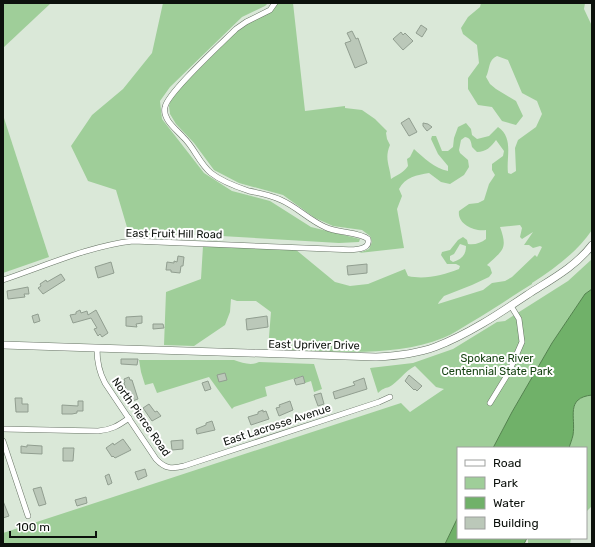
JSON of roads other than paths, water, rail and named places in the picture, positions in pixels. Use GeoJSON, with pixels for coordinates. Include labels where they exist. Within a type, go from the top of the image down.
{"type":"FeatureCollection","features":[{"type":"Feature","properties":{"kind":"street","name":"East Fruit Hill Road"},"geometry":{"type":"LineString","coordinates":[[3,280],[85,252],[113,244],[134,241],[351,250],[364,248],[369,243],[368,239],[362,235],[328,229],[316,223],[281,199],[247,190],[223,180],[212,173],[205,167],[189,143],[171,124],[164,112],[168,98],[231,34],[246,22],[270,10],[275,3]]}},
{"type":"Feature","properties":{"kind":"street","name":"East Upriver Drive"},"geometry":{"type":"LineString","coordinates":[[3,345],[376,357],[416,353],[434,348],[453,340],[511,306],[566,270],[592,245]]}},
{"type":"Feature","properties":{"kind":"street"},"geometry":{"type":"LineString","coordinates":[[490,404],[509,372],[522,342],[519,319],[511,306]]}},
{"type":"Feature","properties":{"kind":"street","name":"North Pierce Road"},"geometry":{"type":"LineString","coordinates":[[97,349],[97,362],[100,374],[105,384],[158,461],[169,468]]}},
{"type":"Feature","properties":{"kind":"street","name":"East Lacrosse Avenue"},"geometry":{"type":"LineString","coordinates":[[169,468],[184,466],[379,402],[390,397]]}},
{"type":"Feature","properties":{"kind":"street"},"geometry":{"type":"LineString","coordinates":[[3,429],[98,432],[117,427],[129,418]]}},
{"type":"Feature","properties":{"kind":"street"},"geometry":{"type":"LineString","coordinates":[[3,441],[28,516]]}},
{"type":"Feature","properties":{"kind":"water"},"geometry":{"type":"Polygon","coordinates":[[[592,289],[592,395],[578,400],[575,404],[573,415],[574,428],[569,447],[494,447],[552,343],[585,294],[592,289]]]}},
{"type":"Feature","properties":{"kind":"water"},"geometry":{"type":"Polygon","coordinates":[[[457,519],[457,539],[526,539],[524,544],[445,544],[457,519]]]}},
{"type":"Feature","properties":{"kind":"park label","name":"Spokane River Centennial State Park"},"geometry":{"type":"Point","coordinates":[497,364]}}]}
